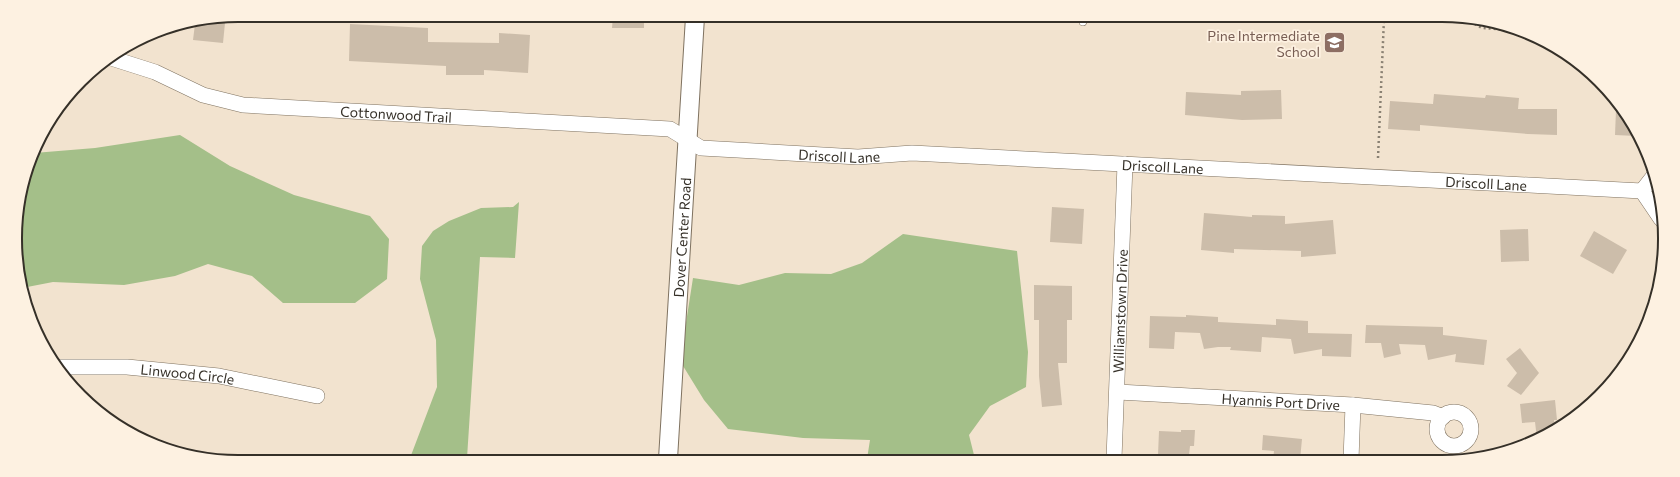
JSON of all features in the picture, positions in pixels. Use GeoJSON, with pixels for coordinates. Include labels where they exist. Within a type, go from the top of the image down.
{"type":"FeatureCollection","features":[{"type":"Feature","properties":{"kind":"street","name":"Dover Center Road"},"geometry":{"type":"LineString","coordinates":[[668,455],[695,22]]}},
{"type":"Feature","properties":{"kind":"street","name":"Cottonwood Trail"},"geometry":{"type":"LineString","coordinates":[[116,60],[155,72],[203,95],[243,105],[670,129],[687,139]]}},
{"type":"Feature","properties":{"kind":"street","name":"Driscoll Lane"},"geometry":{"type":"LineString","coordinates":[[687,139],[701,148],[858,157],[912,153],[1081,163],[1642,191]]}},
{"type":"Feature","properties":{"kind":"street","name":"Williamstown Drive"},"geometry":{"type":"LineString","coordinates":[[1114,455],[1118,392],[1125,164]]}},
{"type":"Feature","properties":{"kind":"street"},"geometry":{"type":"LineString","coordinates":[[1650,180],[1642,191],[1656,212]]}},
{"type":"Feature","properties":{"kind":"street","name":"Linwood Circle"},"geometry":{"type":"LineString","coordinates":[[65,367],[127,367],[219,376],[317,396]]}},
{"type":"Feature","properties":{"kind":"street","name":"Hyannis Port Drive"},"geometry":{"type":"LineString","coordinates":[[1118,392],[1353,405],[1433,413],[1443,417]]}},
{"type":"Feature","properties":{"kind":"street"},"geometry":{"type":"LineString","coordinates":[[1351,455],[1353,405]]}},
{"type":"Feature","properties":{"kind":"path"},"geometry":{"type":"LineString","coordinates":[[1378,158],[1384,22]]}},
{"type":"Feature","properties":{"kind":"path"},"geometry":{"type":"LineString","coordinates":[[1477,25],[1482,28],[1498,29]]}},
{"type":"Feature","properties":{"kind":"green space"},"geometry":{"type":"Polygon","coordinates":[[[180,135],[230,166],[294,195],[370,216],[389,239],[387,279],[355,303],[283,303],[252,276],[208,264],[175,276],[124,285],[53,282],[27,287],[22,253],[22,224],[29,182],[40,153],[95,148],[180,135]]]}},
{"type":"Feature","properties":{"kind":"green space"},"geometry":{"type":"Polygon","coordinates":[[[519,202],[515,258],[480,257],[467,455],[411,455],[437,387],[436,340],[420,279],[422,246],[433,231],[449,221],[481,208],[513,207],[519,202]]]}},
{"type":"Feature","properties":{"kind":"green space"},"geometry":{"type":"Polygon","coordinates":[[[903,234],[1017,251],[1028,352],[1026,387],[990,406],[969,435],[974,455],[868,455],[870,440],[803,438],[728,429],[704,400],[680,361],[693,278],[739,285],[785,273],[831,274],[862,263],[903,234]]]}},
{"type":"Feature","properties":{"kind":"building"},"geometry":{"type":"Polygon","coordinates":[[[612,22],[644,22],[644,28],[612,28],[612,22]]]}},
{"type":"Feature","properties":{"kind":"building"},"geometry":{"type":"Polygon","coordinates":[[[225,23],[223,43],[193,40],[195,26],[225,23]]]}},
{"type":"Feature","properties":{"kind":"building"},"geometry":{"type":"Polygon","coordinates":[[[350,24],[428,28],[428,42],[499,43],[499,33],[530,35],[528,73],[484,70],[484,75],[446,75],[446,66],[349,61],[350,24]]]}},
{"type":"Feature","properties":{"kind":"building"},"geometry":{"type":"Polygon","coordinates":[[[1281,90],[1282,119],[1242,120],[1185,115],[1186,92],[1241,95],[1241,91],[1281,90]]]}},
{"type":"Feature","properties":{"kind":"building"},"geometry":{"type":"Polygon","coordinates":[[[1434,94],[1485,98],[1486,95],[1519,98],[1518,109],[1557,109],[1557,135],[1420,125],[1420,131],[1388,129],[1390,101],[1433,104],[1434,94]]]}},
{"type":"Feature","properties":{"kind":"building"},"geometry":{"type":"Polygon","coordinates":[[[1616,111],[1632,136],[1615,135],[1616,111]]]}},
{"type":"Feature","properties":{"kind":"building"},"geometry":{"type":"Polygon","coordinates":[[[1052,207],[1084,209],[1082,244],[1050,242],[1052,207]]]}},
{"type":"Feature","properties":{"kind":"building"},"geometry":{"type":"Polygon","coordinates":[[[1204,213],[1252,217],[1252,215],[1285,216],[1285,224],[1333,220],[1336,254],[1301,257],[1301,251],[1234,249],[1234,253],[1201,250],[1204,213]]]}},
{"type":"Feature","properties":{"kind":"building"},"geometry":{"type":"Polygon","coordinates":[[[1528,229],[1529,261],[1501,262],[1500,230],[1528,229]]]}},
{"type":"Feature","properties":{"kind":"building"},"geometry":{"type":"Polygon","coordinates":[[[1594,231],[1627,250],[1613,274],[1580,256],[1594,231]]]}},
{"type":"Feature","properties":{"kind":"building"},"geometry":{"type":"Polygon","coordinates":[[[1034,285],[1072,286],[1072,320],[1067,320],[1067,363],[1058,363],[1062,405],[1042,407],[1039,376],[1039,320],[1034,320],[1034,285]]]}},
{"type":"Feature","properties":{"kind":"building"},"geometry":{"type":"Polygon","coordinates":[[[1186,315],[1218,317],[1218,322],[1276,325],[1276,319],[1308,321],[1308,333],[1352,334],[1351,357],[1322,356],[1322,349],[1294,354],[1291,339],[1262,337],[1261,352],[1230,350],[1231,347],[1204,349],[1200,333],[1175,332],[1174,349],[1149,348],[1150,316],[1186,317],[1186,315]]]}},
{"type":"Feature","properties":{"kind":"building"},"geometry":{"type":"Polygon","coordinates":[[[1366,325],[1443,327],[1443,335],[1487,340],[1484,365],[1455,362],[1456,354],[1428,360],[1425,345],[1399,344],[1401,354],[1384,358],[1381,343],[1365,343],[1366,325]]]}},
{"type":"Feature","properties":{"kind":"building"},"geometry":{"type":"Polygon","coordinates":[[[1520,348],[1539,373],[1521,395],[1507,386],[1517,373],[1506,359],[1520,348]]]}},
{"type":"Feature","properties":{"kind":"building"},"geometry":{"type":"Polygon","coordinates":[[[1555,400],[1557,420],[1554,420],[1554,423],[1536,433],[1535,422],[1522,423],[1520,404],[1555,400]]]}},
{"type":"Feature","properties":{"kind":"building"},"geometry":{"type":"Polygon","coordinates":[[[1181,430],[1195,430],[1194,446],[1190,446],[1189,455],[1158,455],[1159,431],[1181,432],[1181,430]]]}},
{"type":"Feature","properties":{"kind":"building"},"geometry":{"type":"Polygon","coordinates":[[[1263,435],[1302,439],[1300,455],[1274,455],[1274,451],[1262,450],[1263,435]]]}},
{"type":"Feature","properties":{"kind":"place","name":"Pine Intermediate School"},"geometry":{"type":"Point","coordinates":[1335,43]}}]}
